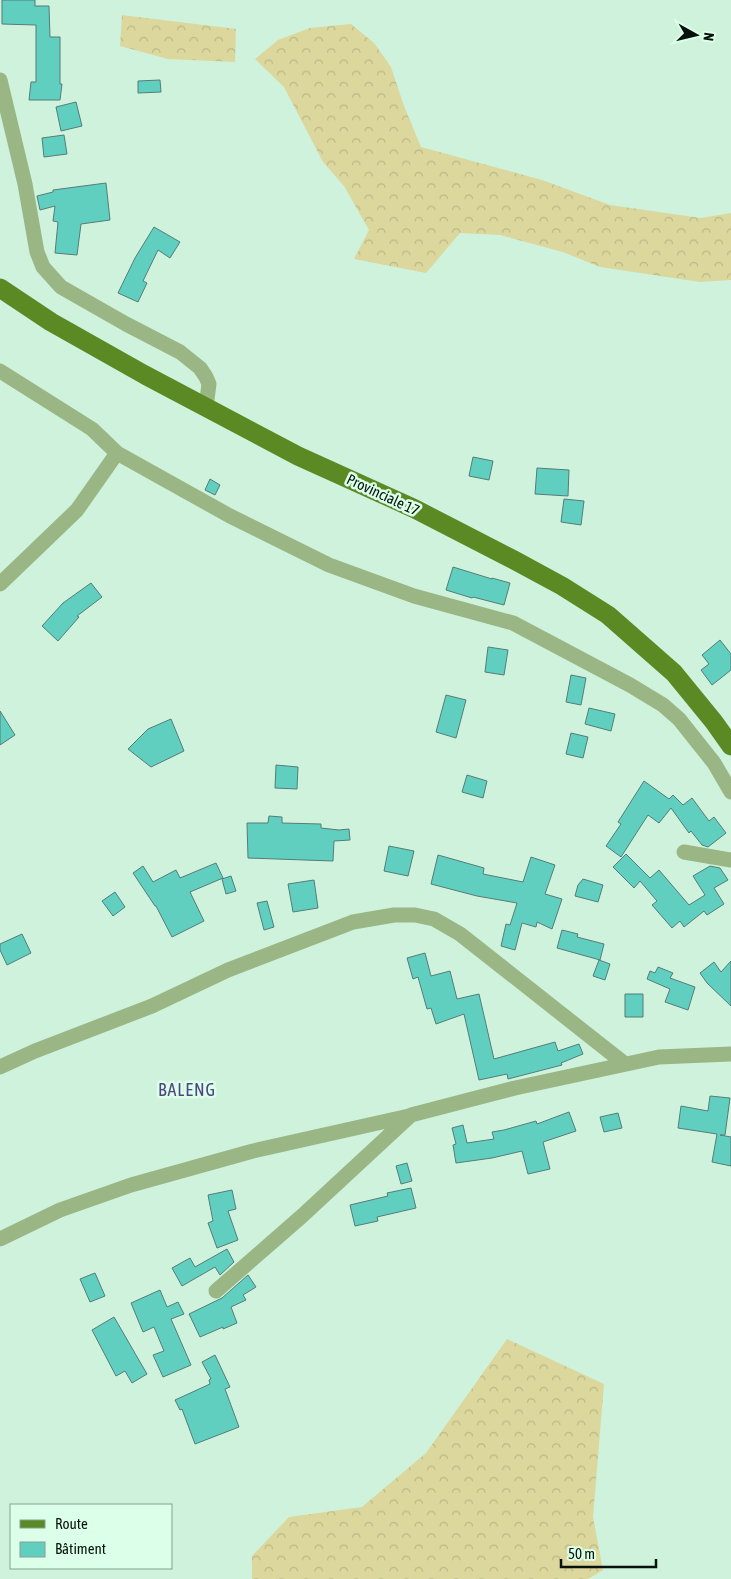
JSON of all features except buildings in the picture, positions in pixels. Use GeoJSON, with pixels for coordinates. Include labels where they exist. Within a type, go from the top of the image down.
{"type":"FeatureCollection","features":[{"type":"Feature","properties":{"kind":"main road","name":"Provinciale 17"},"geometry":{"type":"LineString","coordinates":[[0,288],[51,322],[145,375],[298,456],[415,509],[562,586],[608,615],[674,673],[731,746]]}},
{"type":"Feature","properties":{"kind":"street"},"geometry":{"type":"LineString","coordinates":[[0,80],[25,184],[37,252],[43,267],[61,287],[180,352],[200,368],[206,376],[208,384],[206,407]]}},
{"type":"Feature","properties":{"kind":"street"},"geometry":{"type":"LineString","coordinates":[[0,371],[92,429],[117,453],[230,516],[330,565],[414,596],[513,623],[630,685],[663,705],[679,719],[714,763],[731,792]]}},
{"type":"Feature","properties":{"kind":"street"},"geometry":{"type":"LineString","coordinates":[[0,584],[77,510],[117,453]]}},
{"type":"Feature","properties":{"kind":"street"},"geometry":{"type":"LineString","coordinates":[[684,852],[731,860]]}},
{"type":"Feature","properties":{"kind":"street"},"geometry":{"type":"LineString","coordinates":[[0,1067],[35,1051],[152,1006],[237,967],[354,922],[394,915],[416,915],[434,919],[460,934],[625,1064]]}},
{"type":"Feature","properties":{"kind":"street"},"geometry":{"type":"LineString","coordinates":[[0,1239],[60,1210],[131,1185],[253,1151],[411,1115],[514,1088],[659,1057],[731,1054]]}},
{"type":"Feature","properties":{"kind":"street"},"geometry":{"type":"LineString","coordinates":[[216,1291],[302,1216],[411,1115]]}},
{"type":"Feature","properties":{"kind":"green space"},"geometry":{"type":"Polygon","coordinates":[[[122,15],[236,29],[235,62],[168,59],[120,46],[122,15]]]}},
{"type":"Feature","properties":{"kind":"green space"},"geometry":{"type":"Polygon","coordinates":[[[351,24],[374,43],[391,67],[404,106],[421,147],[542,180],[610,205],[701,218],[731,213],[731,280],[700,282],[600,267],[563,252],[500,235],[460,233],[426,273],[354,259],[369,230],[344,186],[323,162],[284,87],[255,59],[278,40],[310,28],[351,24]]]}},
{"type":"Feature","properties":{"kind":"green space"},"geometry":{"type":"Polygon","coordinates":[[[507,1339],[604,1384],[593,1517],[603,1570],[588,1579],[252,1579],[252,1556],[289,1517],[362,1507],[426,1453],[507,1339]]]}},
{"type":"Feature","properties":{"kind":"district","name":"BALENG"},"geometry":{"type":"Point","coordinates":[187,1090]}}]}
